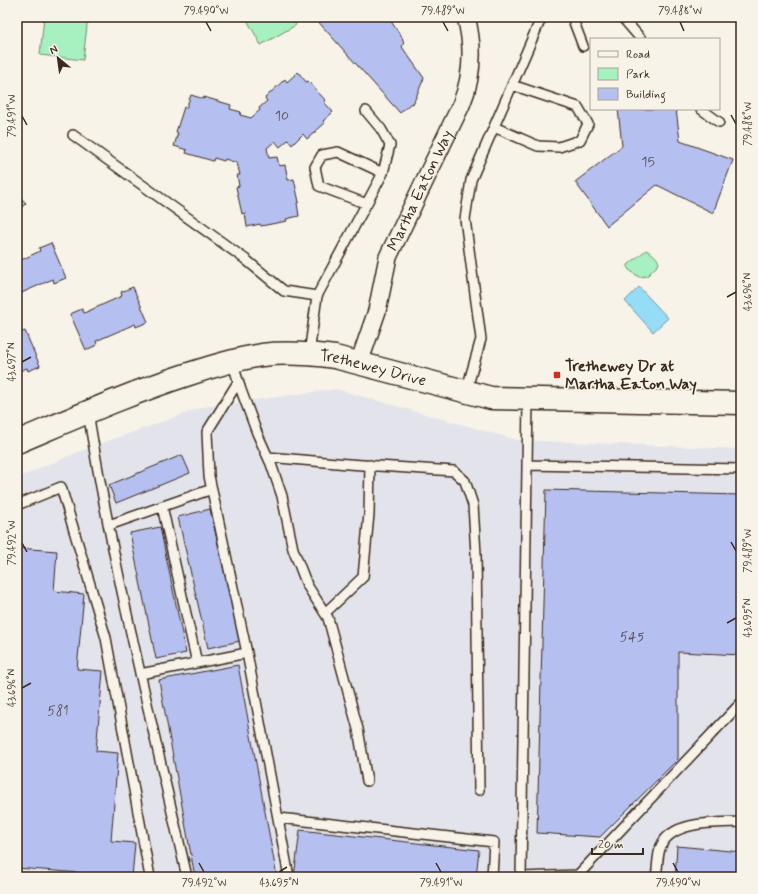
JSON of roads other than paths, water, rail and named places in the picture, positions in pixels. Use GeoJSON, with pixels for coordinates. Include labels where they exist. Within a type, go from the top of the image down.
{"type":"FeatureCollection","features":[{"type":"Feature","properties":{"kind":"main road","name":"Trethewey Drive"},"geometry":{"type":"LineString","coordinates":[[17,442],[161,383],[232,361],[264,355],[309,354],[335,357],[491,398],[741,403]]}},
{"type":"Feature","properties":{"kind":"street","name":"Martha Eaton Way"},"geometry":{"type":"LineString","coordinates":[[359,364],[377,311],[388,257],[464,96],[470,74],[472,56],[471,38],[466,17]]}},
{"type":"Feature","properties":{"kind":"lane"},"geometry":{"type":"LineString","coordinates":[[466,392],[482,340],[465,219],[471,180],[539,23],[544,17]]}},
{"type":"Feature","properties":{"kind":"lane"},"geometry":{"type":"LineString","coordinates":[[572,17],[583,46]]}},
{"type":"Feature","properties":{"kind":"lane"},"geometry":{"type":"LineString","coordinates":[[622,17],[640,38]]}},
{"type":"Feature","properties":{"kind":"lane"},"geometry":{"type":"LineString","coordinates":[[494,126],[538,146],[559,146],[580,140],[588,124],[578,107],[512,85]]}},
{"type":"Feature","properties":{"kind":"lane"},"geometry":{"type":"LineString","coordinates":[[703,110],[719,122]]}},
{"type":"Feature","properties":{"kind":"lane"},"geometry":{"type":"LineString","coordinates":[[309,354],[317,296],[383,172],[390,145],[381,129],[366,111]]}},
{"type":"Feature","properties":{"kind":"lane"},"geometry":{"type":"LineString","coordinates":[[73,135],[245,259],[284,291],[317,296]]}},
{"type":"Feature","properties":{"kind":"lane"},"geometry":{"type":"LineString","coordinates":[[367,204],[319,186],[315,167],[322,155],[338,152],[383,172]]}},
{"type":"Feature","properties":{"kind":"lane"},"geometry":{"type":"LineString","coordinates":[[232,361],[238,382],[282,496],[293,549],[306,585],[328,618],[348,685],[358,729],[367,781]]}},
{"type":"Feature","properties":{"kind":"lane"},"geometry":{"type":"LineString","coordinates":[[238,382],[207,432],[209,476],[247,653],[289,877]]}},
{"type":"Feature","properties":{"kind":"lane"},"geometry":{"type":"LineString","coordinates":[[528,399],[521,877],[578,875],[741,703]]}},
{"type":"Feature","properties":{"kind":"lane"},"geometry":{"type":"LineString","coordinates":[[88,412],[108,525],[140,674],[187,877]]}},
{"type":"Feature","properties":{"kind":"lane"},"geometry":{"type":"LineString","coordinates":[[268,457],[454,471],[464,481],[473,506],[476,554],[479,790]]}},
{"type":"Feature","properties":{"kind":"lane"},"geometry":{"type":"LineString","coordinates":[[325,613],[363,577],[369,514],[370,465]]}},
{"type":"Feature","properties":{"kind":"lane"},"geometry":{"type":"LineString","coordinates":[[527,465],[741,469]]}},
{"type":"Feature","properties":{"kind":"lane"},"geometry":{"type":"LineString","coordinates":[[17,505],[61,487],[106,638],[150,877]]}},
{"type":"Feature","properties":{"kind":"lane"},"geometry":{"type":"LineString","coordinates":[[108,525],[212,489]]}},
{"type":"Feature","properties":{"kind":"lane"},"geometry":{"type":"LineString","coordinates":[[162,506],[198,663]]}},
{"type":"Feature","properties":{"kind":"lane"},"geometry":{"type":"LineString","coordinates":[[140,674],[247,653]]}},
{"type":"Feature","properties":{"kind":"lane"},"geometry":{"type":"LineString","coordinates":[[279,818],[494,842],[492,877]]}},
{"type":"Feature","properties":{"kind":"lane"},"geometry":{"type":"LineString","coordinates":[[656,877],[661,846],[668,835],[687,826],[741,822]]}},
{"type":"Feature","properties":{"kind":"water"},"geometry":{"type":"Polygon","coordinates":[[[639,287],[668,318],[653,332],[625,301],[639,287]]]}},
{"type":"Feature","properties":{"kind":"place","name":"Trethewey Dr at Martha Eaton Way"},"geometry":{"type":"Point","coordinates":[557,375]}}]}
